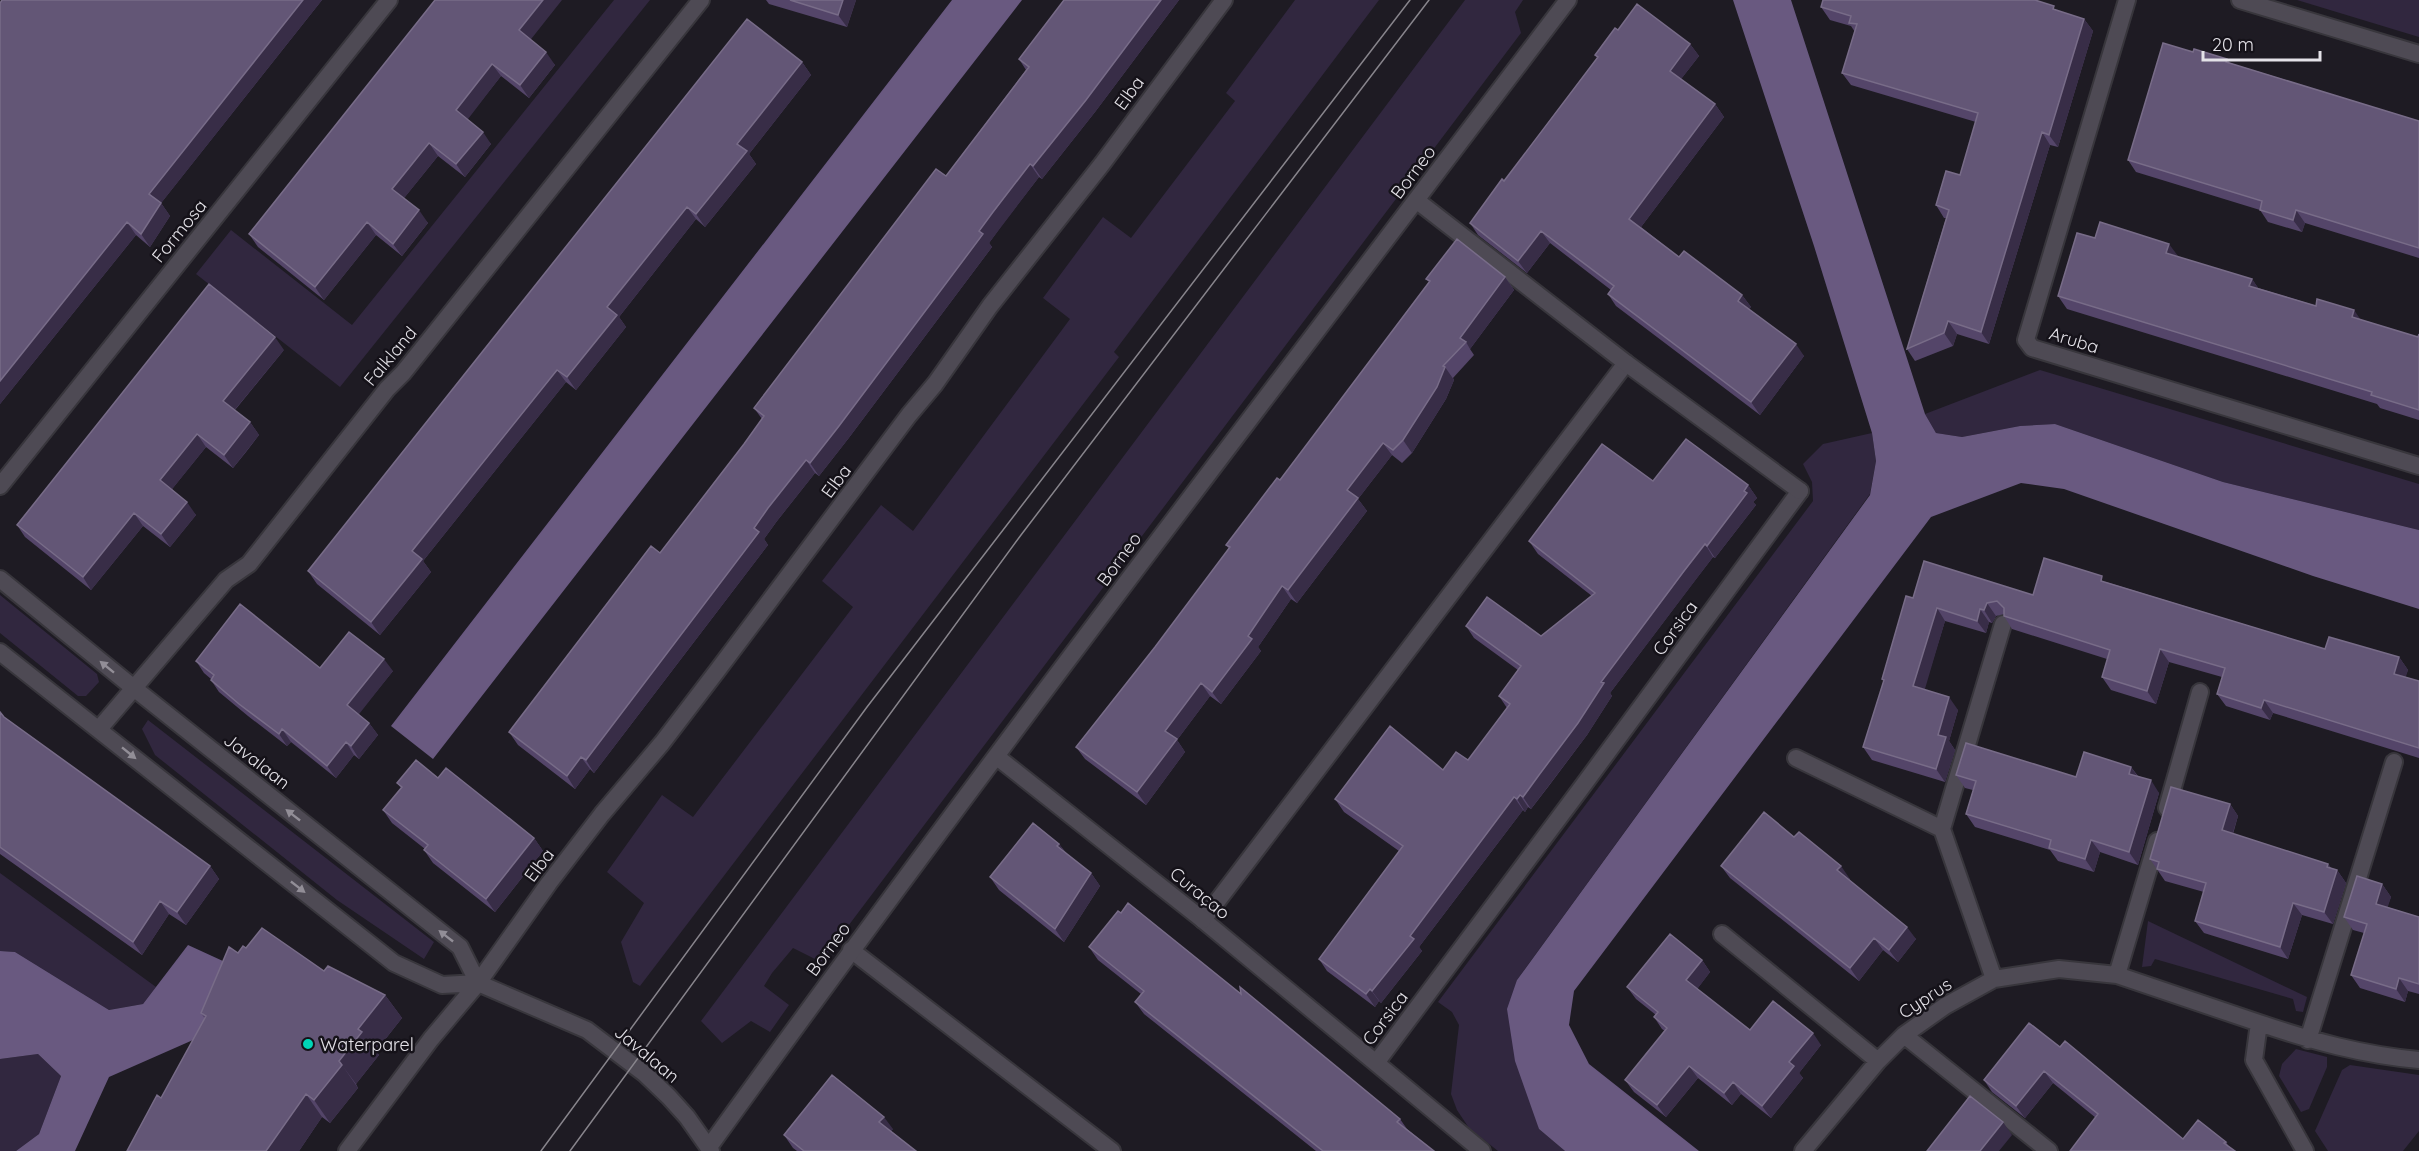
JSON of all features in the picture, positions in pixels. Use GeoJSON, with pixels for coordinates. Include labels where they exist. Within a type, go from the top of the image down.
{"type":"FeatureCollection","features":[{"type":"Feature","properties":{"kind":"street","name":"Formosa"},"geometry":{"type":"LineString","coordinates":[[0,486],[389,0]]}},
{"type":"Feature","properties":{"kind":"street","name":"Falkland"},"geometry":{"type":"LineString","coordinates":[[99,729],[226,580],[249,564],[701,0]]}},
{"type":"Feature","properties":{"kind":"street","name":"Elba"},"geometry":{"type":"LineString","coordinates":[[347,1151],[431,1039],[478,983],[549,883],[710,680],[909,415],[935,384],[990,306],[1102,164],[1224,0]]}},
{"type":"Feature","properties":{"kind":"street","name":"Borneo"},"geometry":{"type":"LineString","coordinates":[[711,1150],[851,950],[1202,480],[1568,0]]}},
{"type":"Feature","properties":{"kind":"street","name":"Aruba"},"geometry":{"type":"LineString","coordinates":[[2127,0],[2026,340],[2032,348],[2419,466]]}},
{"type":"Feature","properties":{"kind":"street"},"geometry":{"type":"LineString","coordinates":[[2240,0],[2419,54]]}},
{"type":"Feature","properties":{"kind":"street","name":"Corsica"},"geometry":{"type":"LineString","coordinates":[[1416,200],[1626,363],[1800,491],[1376,1063],[1482,1151]]}},
{"type":"Feature","properties":{"kind":"street"},"geometry":{"type":"LineString","coordinates":[[1203,920],[1626,363]]}},
{"type":"Feature","properties":{"kind":"street","name":"Javalaan"},"geometry":{"type":"LineString","coordinates":[[0,579],[460,947],[478,983]]}},
{"type":"Feature","properties":{"kind":"street"},"geometry":{"type":"LineString","coordinates":[[1994,979],[1942,829],[2003,624]]}},
{"type":"Feature","properties":{"kind":"street","name":"Javalaan"},"geometry":{"type":"LineString","coordinates":[[0,652],[394,963],[442,985],[478,983],[587,1030],[645,1074],[669,1097],[711,1150]]}},
{"type":"Feature","properties":{"kind":"street"},"geometry":{"type":"LineString","coordinates":[[2116,975],[2200,692]]}},
{"type":"Feature","properties":{"kind":"street","name":"Curaçao"},"geometry":{"type":"LineString","coordinates":[[997,757],[1203,920],[1376,1063]]}},
{"type":"Feature","properties":{"kind":"street"},"geometry":{"type":"LineString","coordinates":[[1796,758],[1942,829]]}},
{"type":"Feature","properties":{"kind":"street"},"geometry":{"type":"LineString","coordinates":[[2308,1040],[2394,762]]}},
{"type":"Feature","properties":{"kind":"street"},"geometry":{"type":"LineString","coordinates":[[1722,934],[1878,1061]]}},
{"type":"Feature","properties":{"kind":"street"},"geometry":{"type":"LineString","coordinates":[[851,950],[1112,1151]]}},
{"type":"Feature","properties":{"kind":"street","name":"Cyprus"},"geometry":{"type":"LineString","coordinates":[[1803,1151],[1878,1061],[1904,1035],[1946,1006],[1994,979],[2059,969],[2116,975],[2308,1040],[2375,1056],[2419,1060]]}},
{"type":"Feature","properties":{"kind":"street"},"geometry":{"type":"LineString","coordinates":[[2259,1023],[2254,1060],[2299,1148]]}},
{"type":"Feature","properties":{"kind":"street"},"geometry":{"type":"LineString","coordinates":[[1904,1035],[2049,1151]]}},
{"type":"Feature","properties":{"kind":"shaded area"},"geometry":{"type":"Polygon","coordinates":[[[614,0],[650,0],[340,387],[196,274],[231,230],[352,325],[614,0]]]}},
{"type":"Feature","properties":{"kind":"shaded area"},"geometry":{"type":"Polygon","coordinates":[[[952,0],[1022,0],[433,759],[391,726],[952,0]]]}},
{"type":"Feature","properties":{"kind":"shaded area"},"geometry":{"type":"Polygon","coordinates":[[[1295,0],[1379,0],[1114,352],[1119,357],[640,986],[633,982],[621,942],[644,903],[607,872],[662,795],[693,817],[853,607],[822,581],[881,505],[913,531],[1070,319],[1043,298],[1103,217],[1131,238],[1235,101],[1226,93],[1295,0]]]}},
{"type":"Feature","properties":{"kind":"shaded area"},"geometry":{"type":"Polygon","coordinates":[[[1465,0],[1523,0],[1515,12],[1521,33],[821,962],[793,948],[772,973],[764,986],[789,1005],[770,1032],[751,1021],[722,1043],[701,1021],[1465,0]]]}},
{"type":"Feature","properties":{"kind":"shaded area"},"geometry":{"type":"Polygon","coordinates":[[[1733,0],[1791,0],[1925,414],[1936,433],[1962,437],[2020,426],[2055,424],[2223,482],[2419,530],[2419,609],[2313,576],[2064,489],[2021,483],[1931,517],[1574,991],[1569,1025],[1589,1064],[1699,1151],[1565,1151],[1539,1129],[1515,1061],[1507,1009],[1517,980],[1870,495],[1876,461],[1872,433],[1814,246],[1733,0]]]}},
{"type":"Feature","properties":{"kind":"shaded area"},"geometry":{"type":"Polygon","coordinates":[[[2297,0],[2419,0],[2419,37],[2297,0]]]}},
{"type":"Feature","properties":{"kind":"shaded area"},"geometry":{"type":"Polygon","coordinates":[[[2040,370],[2419,484],[2419,530],[2223,482],[2055,424],[2020,426],[1962,437],[1936,433],[1925,414],[2040,370]]]}},
{"type":"Feature","properties":{"kind":"shaded area"},"geometry":{"type":"Polygon","coordinates":[[[1872,433],[1876,461],[1870,494],[1517,980],[1539,1129],[1565,1151],[1498,1151],[1469,1128],[1457,1110],[1451,1094],[1459,1025],[1452,1012],[1438,1002],[1813,501],[1812,482],[1803,464],[1823,444],[1872,433]]]}},
{"type":"Feature","properties":{"kind":"shaded area"},"geometry":{"type":"Polygon","coordinates":[[[0,595],[97,674],[99,682],[86,696],[78,696],[0,633],[0,595]]]}},
{"type":"Feature","properties":{"kind":"shaded area"},"geometry":{"type":"Polygon","coordinates":[[[148,720],[434,942],[424,959],[337,900],[155,755],[142,729],[148,720]]]}},
{"type":"Feature","properties":{"kind":"shaded area"},"geometry":{"type":"Polygon","coordinates":[[[0,873],[156,987],[143,1004],[109,1010],[15,952],[0,951],[0,873]]]}},
{"type":"Feature","properties":{"kind":"shaded area"},"geometry":{"type":"Polygon","coordinates":[[[2148,921],[2307,997],[2303,1012],[2296,1011],[2293,999],[2155,959],[2151,966],[2142,967],[2148,921]]]}},
{"type":"Feature","properties":{"kind":"shaded area"},"geometry":{"type":"Polygon","coordinates":[[[188,945],[236,967],[193,1040],[109,1077],[75,1151],[16,1151],[39,1134],[61,1076],[38,1054],[0,1059],[0,951],[15,952],[109,1010],[143,1004],[188,945]]]}},
{"type":"Feature","properties":{"kind":"shaded area"},"geometry":{"type":"Polygon","coordinates":[[[2296,1049],[2327,1057],[2327,1067],[2309,1109],[2301,1112],[2279,1076],[2282,1064],[2296,1049]]]}},
{"type":"Feature","properties":{"kind":"shaded area"},"geometry":{"type":"Polygon","coordinates":[[[38,1054],[61,1076],[39,1134],[16,1151],[0,1151],[0,1059],[38,1054]]]}},
{"type":"Feature","properties":{"kind":"shaded area"},"geometry":{"type":"Polygon","coordinates":[[[2350,1065],[2419,1075],[2419,1131],[2403,1151],[2328,1151],[2315,1131],[2342,1070],[2350,1065]]]}},
{"type":"Feature","properties":{"kind":"building"},"geometry":{"type":"Polygon","coordinates":[[[2,0],[303,0],[149,194],[161,203],[141,234],[127,222],[0,381],[0,3],[2,0]]]}},
{"type":"Feature","properties":{"kind":"building"},"geometry":{"type":"Polygon","coordinates":[[[435,0],[543,0],[519,30],[546,52],[520,85],[492,64],[456,110],[483,132],[456,164],[429,143],[392,189],[419,210],[393,244],[367,222],[315,287],[249,234],[435,0]]]}},
{"type":"Feature","properties":{"kind":"building"},"geometry":{"type":"Polygon","coordinates":[[[790,0],[843,0],[838,15],[790,0]]]}},
{"type":"Feature","properties":{"kind":"building"},"geometry":{"type":"Polygon","coordinates":[[[1064,0],[1161,0],[1086,100],[1033,166],[1030,164],[993,212],[979,231],[983,234],[839,426],[810,463],[806,460],[768,508],[754,528],[759,532],[586,760],[581,757],[567,776],[509,732],[651,546],[660,553],[744,444],[764,416],[754,408],[936,169],[946,176],[1029,67],[1019,59],[1064,0]]]}},
{"type":"Feature","properties":{"kind":"building"},"geometry":{"type":"Polygon","coordinates":[[[1823,0],[2035,0],[2054,6],[2053,9],[2084,19],[2049,135],[2042,132],[1981,332],[1948,321],[1944,333],[1907,349],[1949,210],[1936,205],[1946,171],[1960,175],[1978,113],[1842,73],[1857,24],[1849,23],[1851,16],[1821,7],[1823,0]]]}},
{"type":"Feature","properties":{"kind":"building"},"geometry":{"type":"Polygon","coordinates":[[[1637,4],[1690,44],[1670,71],[1715,104],[1629,219],[1679,257],[1684,251],[1742,295],[1738,301],[1796,344],[1751,402],[1608,294],[1614,286],[1541,231],[1518,261],[1470,223],[1598,57],[1595,55],[1615,28],[1618,30],[1637,4]]]}},
{"type":"Feature","properties":{"kind":"building"},"geometry":{"type":"Polygon","coordinates":[[[747,19],[802,62],[737,144],[747,151],[696,214],[687,207],[607,307],[617,315],[567,377],[557,370],[412,551],[422,559],[371,622],[308,571],[747,19]]]}},
{"type":"Feature","properties":{"kind":"building"},"geometry":{"type":"Polygon","coordinates":[[[2163,43],[2227,59],[2226,62],[2419,121],[2419,248],[2296,210],[2293,220],[2260,210],[2262,201],[2128,160],[2163,43]]]}},
{"type":"Feature","properties":{"kind":"building"},"geometry":{"type":"Polygon","coordinates":[[[2100,222],[2169,244],[2166,253],[2252,279],[2249,286],[2316,306],[2317,299],[2354,310],[2352,317],[2418,337],[2419,334],[2419,410],[2371,395],[2372,392],[2058,296],[2077,233],[2095,238],[2100,222]]]}},
{"type":"Feature","properties":{"kind":"building"},"geometry":{"type":"Polygon","coordinates":[[[1457,239],[1505,277],[1460,338],[1466,342],[1443,366],[1445,367],[1437,387],[1403,440],[1393,450],[1383,443],[1347,490],[1358,498],[1288,590],[1282,586],[1248,636],[1252,639],[1212,692],[1201,683],[1165,731],[1177,739],[1137,792],[1076,747],[1230,547],[1226,545],[1277,478],[1280,480],[1430,281],[1426,279],[1457,239]]]}},
{"type":"Feature","properties":{"kind":"building"},"geometry":{"type":"Polygon","coordinates":[[[209,284],[275,337],[223,401],[250,422],[224,455],[197,434],[160,480],[187,502],[161,534],[134,513],[83,577],[17,525],[209,284]]]}},
{"type":"Feature","properties":{"kind":"building"},"geometry":{"type":"Polygon","coordinates":[[[1686,439],[1748,485],[1744,491],[1747,493],[1707,546],[1705,544],[1684,571],[1601,682],[1604,683],[1578,723],[1523,797],[1520,795],[1517,799],[1514,797],[1410,936],[1414,939],[1372,991],[1370,989],[1366,994],[1319,959],[1403,846],[1335,799],[1390,726],[1443,770],[1456,752],[1468,760],[1510,704],[1499,696],[1521,666],[1466,626],[1487,597],[1541,636],[1595,593],[1529,541],[1602,444],[1653,481],[1686,439]]]}},
{"type":"Feature","properties":{"kind":"building"},"geometry":{"type":"Polygon","coordinates":[[[2044,558],[2102,576],[2101,581],[2325,649],[2329,637],[2399,657],[2394,674],[2419,681],[2419,748],[2264,700],[2261,708],[2217,694],[2225,668],[2160,649],[2147,691],[2102,677],[2110,650],[2004,616],[2004,608],[1997,601],[1987,603],[1984,610],[1980,609],[1977,621],[1937,608],[1913,686],[1949,697],[1938,735],[1946,737],[1936,769],[1863,747],[1884,680],[1882,679],[1906,596],[1913,598],[1924,561],[2033,595],[2044,558]]]}},
{"type":"Feature","properties":{"kind":"building"},"geometry":{"type":"Polygon","coordinates":[[[240,604],[320,668],[349,632],[384,659],[347,705],[369,723],[351,746],[346,742],[327,766],[282,729],[279,734],[239,704],[211,680],[214,675],[196,661],[240,604]]]}},
{"type":"Feature","properties":{"kind":"building"},"geometry":{"type":"Polygon","coordinates":[[[0,712],[210,866],[177,912],[160,901],[133,942],[0,847],[0,712]]]}},
{"type":"Feature","properties":{"kind":"building"},"geometry":{"type":"Polygon","coordinates":[[[1966,743],[2076,777],[2084,752],[2131,767],[2129,774],[2151,780],[2129,852],[2091,840],[2085,859],[2049,848],[2051,840],[1966,814],[1976,781],[1956,775],[1966,743]]]}},
{"type":"Feature","properties":{"kind":"building"},"geometry":{"type":"Polygon","coordinates":[[[416,760],[438,778],[446,768],[534,838],[486,899],[424,850],[428,845],[383,810],[402,787],[397,783],[416,760]]]}},
{"type":"Feature","properties":{"kind":"building"},"geometry":{"type":"Polygon","coordinates":[[[2171,787],[2230,804],[2222,830],[2328,864],[2327,867],[2337,870],[2324,912],[2293,903],[2280,947],[2195,921],[2206,883],[2157,869],[2159,862],[2150,859],[2171,787]]]}},
{"type":"Feature","properties":{"kind":"building"},"geometry":{"type":"Polygon","coordinates":[[[1764,812],[1794,837],[1799,832],[1841,866],[1837,870],[1907,927],[1889,950],[1874,938],[1850,968],[1721,866],[1764,812]]]}},
{"type":"Feature","properties":{"kind":"building"},"geometry":{"type":"Polygon","coordinates":[[[1033,823],[1091,873],[1055,929],[990,877],[1033,823]]]}},
{"type":"Feature","properties":{"kind":"building"},"geometry":{"type":"Polygon","coordinates":[[[2357,876],[2382,884],[2376,904],[2419,917],[2419,984],[2399,978],[2396,989],[2351,975],[2367,924],[2344,917],[2357,876]]]}},
{"type":"Feature","properties":{"kind":"building"},"geometry":{"type":"Polygon","coordinates":[[[1128,903],[1241,994],[1240,987],[1400,1119],[1397,1122],[1434,1151],[1323,1151],[1135,1002],[1144,991],[1089,947],[1118,911],[1121,913],[1128,903]]]}},
{"type":"Feature","properties":{"kind":"building","name":"Waterparel"},"geometry":{"type":"Polygon","coordinates":[[[262,928],[324,971],[328,966],[385,995],[358,1029],[362,1032],[339,1061],[342,1065],[314,1100],[306,1094],[266,1151],[127,1151],[157,1095],[161,1098],[206,1016],[201,1013],[229,947],[238,953],[243,946],[246,948],[262,928]]]}},
{"type":"Feature","properties":{"kind":"building"},"geometry":{"type":"Polygon","coordinates":[[[1670,934],[1702,960],[1686,980],[1750,1030],[1773,1001],[1813,1033],[1789,1062],[1794,1066],[1762,1106],[1733,1082],[1724,1093],[1689,1066],[1657,1105],[1625,1080],[1667,1028],[1654,1017],[1658,1012],[1627,987],[1670,934]]]}},
{"type":"Feature","properties":{"kind":"building"},"geometry":{"type":"Polygon","coordinates":[[[2029,1023],[2060,1047],[2065,1041],[2183,1139],[2198,1120],[2235,1151],[2070,1151],[2098,1114],[2044,1071],[2016,1106],[1984,1080],[2029,1023]]]}},
{"type":"Feature","properties":{"kind":"building"},"geometry":{"type":"Polygon","coordinates":[[[832,1075],[884,1117],[879,1122],[916,1151],[804,1151],[784,1135],[832,1075]]]}},
{"type":"Feature","properties":{"kind":"building"},"geometry":{"type":"Polygon","coordinates":[[[1970,1096],[2003,1122],[1980,1151],[1927,1151],[1970,1096]]]}},
{"type":"Feature","properties":{"kind":"tram line"},"geometry":{"type":"LineString","coordinates":[[541,1151],[867,707],[1410,0]]}},
{"type":"Feature","properties":{"kind":"tram line"},"geometry":{"type":"LineString","coordinates":[[570,1151],[1021,535],[1429,0]]}},
{"type":"Feature","properties":{"kind":"place","name":"Waterparel"},"geometry":{"type":"Point","coordinates":[308,1044]}}]}
